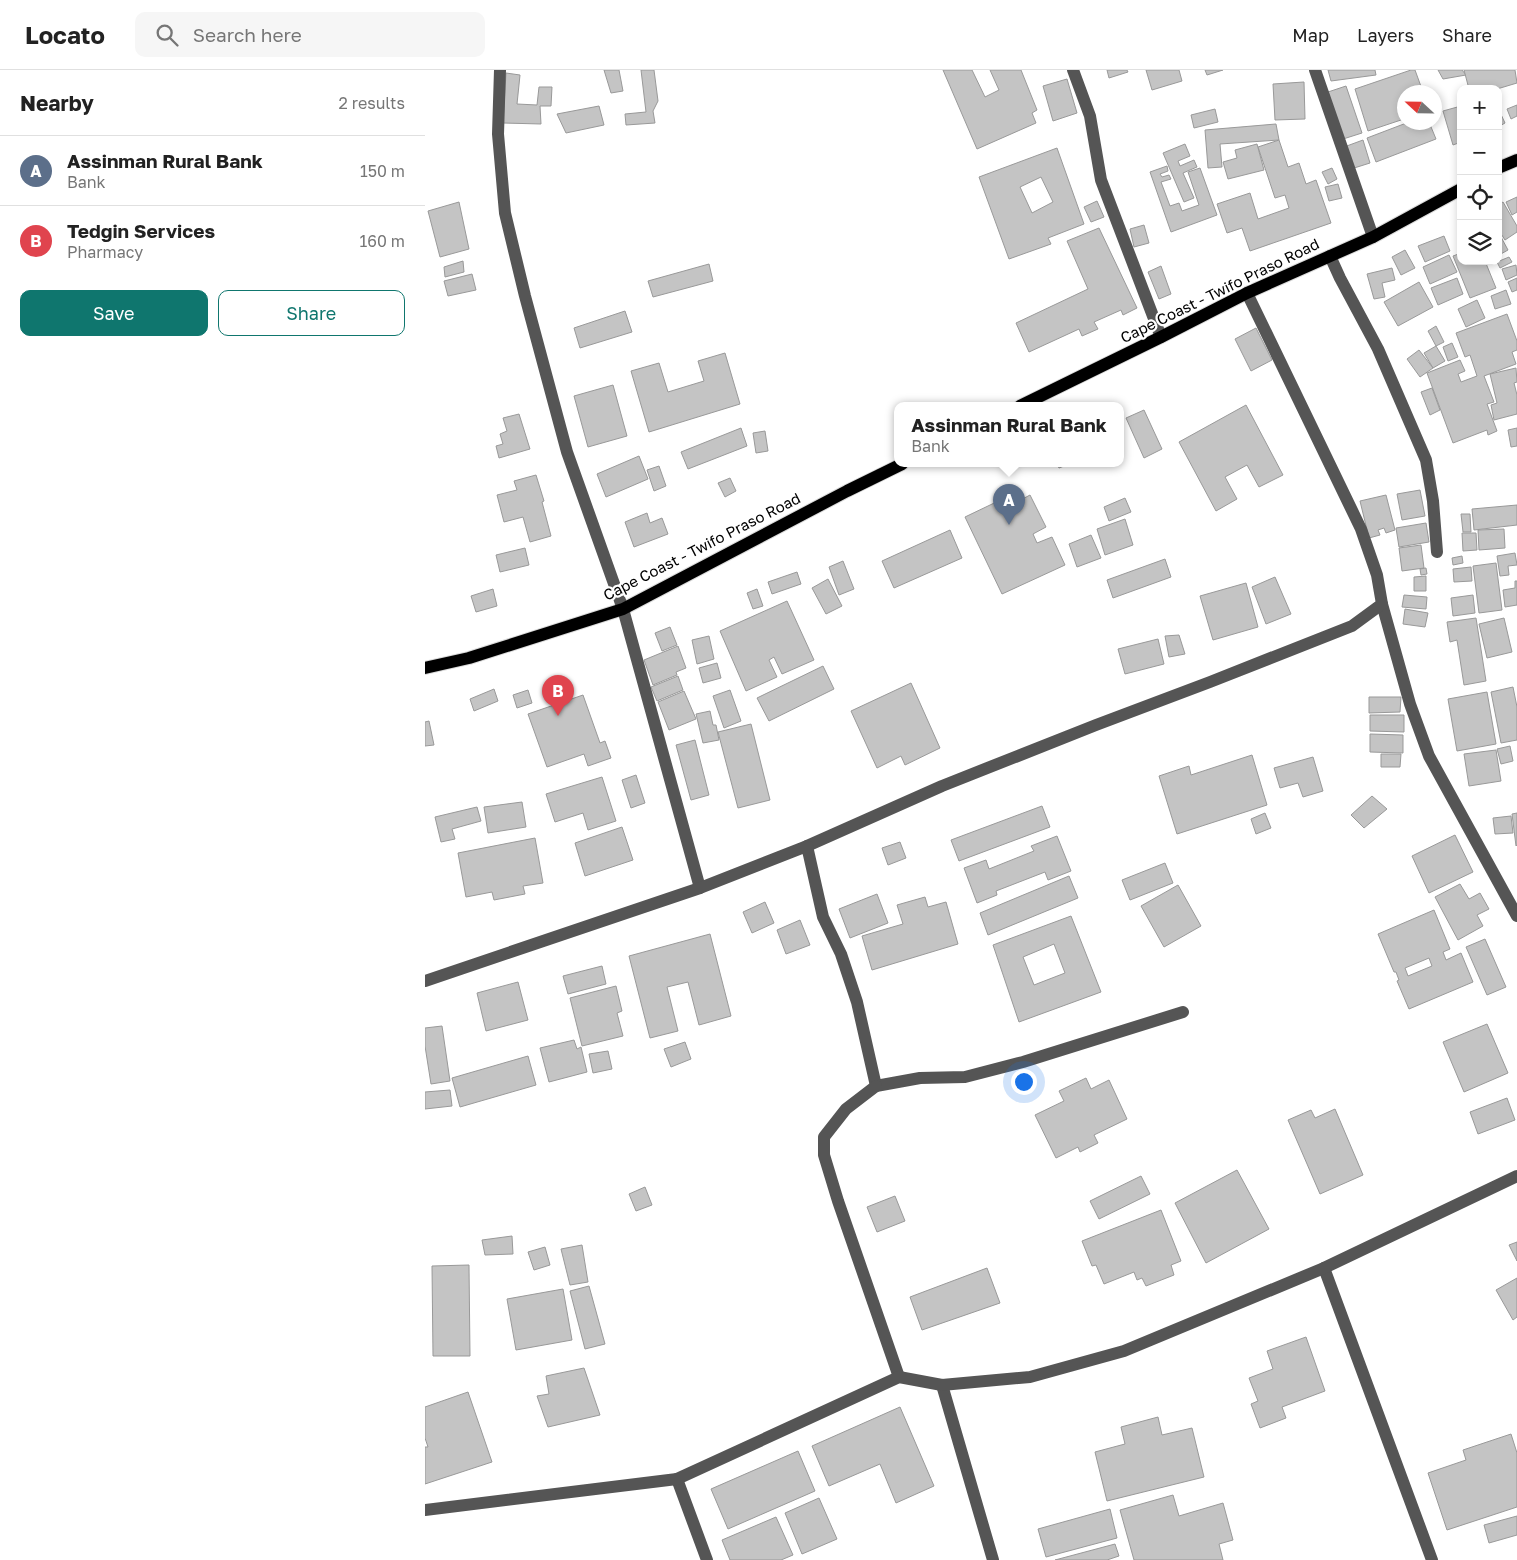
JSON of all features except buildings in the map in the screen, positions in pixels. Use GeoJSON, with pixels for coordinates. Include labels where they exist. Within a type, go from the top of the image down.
{"type":"FeatureCollection","features":[{"type":"Feature","properties":{"kind":"main road"},"geometry":{"type":"LineString","coordinates":[[1502,166],[1517,160]]}},
{"type":"Feature","properties":{"kind":"main road","name":"Cape Coast - Twifo Praso Road"},"geometry":{"type":"LineString","coordinates":[[1028,402],[1247,293],[1373,237],[1457,191]]}},
{"type":"Feature","properties":{"kind":"main road","name":"Cape Coast - Twifo Praso Road"},"geometry":{"type":"LineString","coordinates":[[425,668],[469,658],[623,609],[896,467]]}},
{"type":"Feature","properties":{"kind":"street"},"geometry":{"type":"LineString","coordinates":[[500,70],[498,134],[505,213],[525,296],[567,452],[623,609],[700,888]]}},
{"type":"Feature","properties":{"kind":"street"},"geometry":{"type":"LineString","coordinates":[[1073,70],[1090,116],[1101,180],[1161,337]]}},
{"type":"Feature","properties":{"kind":"street"},"geometry":{"type":"LineString","coordinates":[[1315,70],[1373,237]]}},
{"type":"Feature","properties":{"kind":"street"},"geometry":{"type":"LineString","coordinates":[[1331,256],[1340,278],[1378,349],[1426,460],[1433,501],[1437,552]]}},
{"type":"Feature","properties":{"kind":"street"},"geometry":{"type":"LineString","coordinates":[[1247,293],[1361,529],[1377,575],[1382,604],[1410,704],[1429,756],[1515,910]]}},
{"type":"Feature","properties":{"kind":"street"},"geometry":{"type":"LineString","coordinates":[[425,981],[700,888],[807,846],[942,786],[1352,626],[1382,604]]}},
{"type":"Feature","properties":{"kind":"street"},"geometry":{"type":"LineString","coordinates":[[807,846],[823,917],[841,954],[857,1002],[876,1086]]}},
{"type":"Feature","properties":{"kind":"street"},"geometry":{"type":"LineString","coordinates":[[899,1377],[838,1201],[824,1155],[824,1137],[846,1109],[876,1086],[920,1078],[965,1078],[1183,1012]]}},
{"type":"Feature","properties":{"kind":"street"},"geometry":{"type":"LineString","coordinates":[[425,1510],[677,1479],[899,1377],[942,1385],[1031,1377],[1124,1351],[1324,1268],[1517,1176]]}},
{"type":"Feature","properties":{"kind":"street"},"geometry":{"type":"LineString","coordinates":[[1324,1268],[1432,1560]]}},
{"type":"Feature","properties":{"kind":"street"},"geometry":{"type":"LineString","coordinates":[[942,1385],[993,1560]]}},
{"type":"Feature","properties":{"kind":"street"},"geometry":{"type":"LineString","coordinates":[[677,1479],[707,1560]]}},
{"type":"Feature","properties":{"kind":"place","name":"Assinman Rural Bank"},"geometry":{"type":"Point","coordinates":[1009,525]}},
{"type":"Feature","properties":{"kind":"place","name":"Tedgin Services"},"geometry":{"type":"Point","coordinates":[558,716]}}]}
